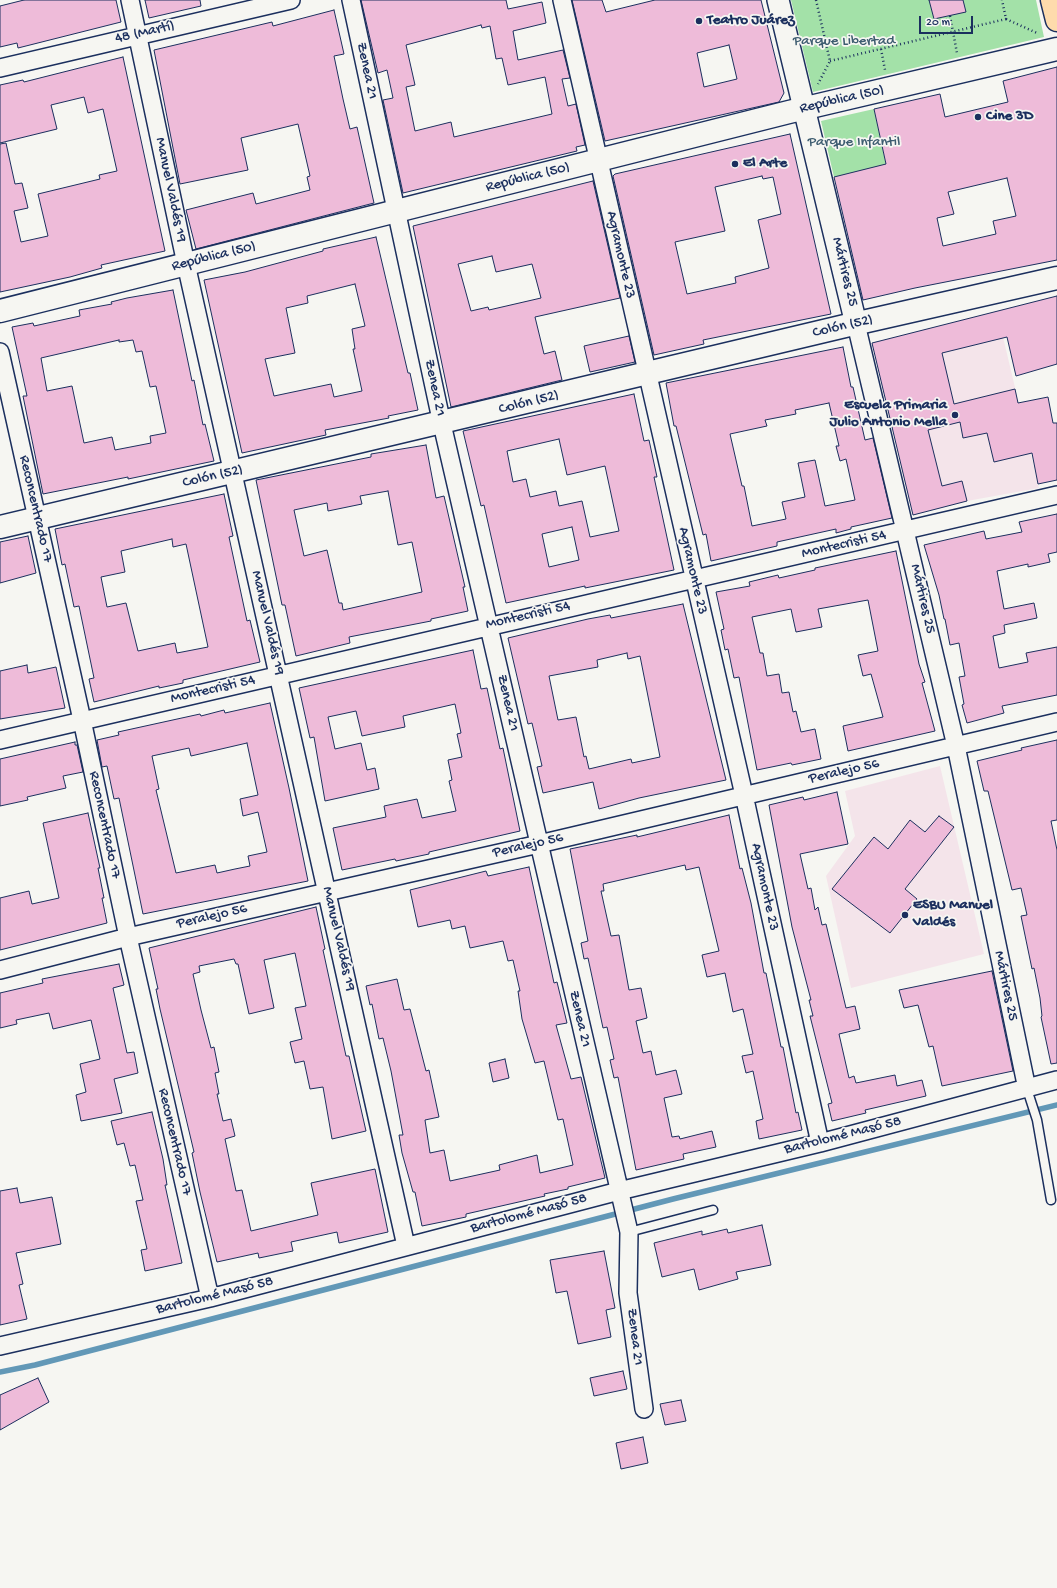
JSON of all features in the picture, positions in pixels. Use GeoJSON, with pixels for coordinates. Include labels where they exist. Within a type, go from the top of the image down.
{"type":"FeatureCollection","features":[{"type":"Feature","properties":{"kind":"main road"},"geometry":{"type":"LineString","coordinates":[[1052,0],[1057,20]]}},
{"type":"Feature","properties":{"kind":"main road","name":"República (50)"},"geometry":{"type":"LineString","coordinates":[[0,311],[804,108],[1057,49]]}},
{"type":"Feature","properties":{"kind":"main road","name":"Colón (52)"},"geometry":{"type":"LineString","coordinates":[[0,527],[37,517],[442,424],[856,324],[1057,278]]}},
{"type":"Feature","properties":{"kind":"street","name":"Manuel Valdés 19"},"geometry":{"type":"LineString","coordinates":[[130,0],[186,264],[406,1246]]}},
{"type":"Feature","properties":{"kind":"street","name":"48 (Martí)"},"geometry":{"type":"LineString","coordinates":[[0,68],[291,0]]}},
{"type":"Feature","properties":{"kind":"street","name":"Zenea 21"},"geometry":{"type":"LineString","coordinates":[[351,0],[395,212],[442,424],[490,625],[629,1232],[628,1293],[644,1409]]}},
{"type":"Feature","properties":{"kind":"street","name":"Agramonte 23"},"geometry":{"type":"LineString","coordinates":[[562,0],[744,795],[820,1143]]}},
{"type":"Feature","properties":{"kind":"street","name":"Mártires 25"},"geometry":{"type":"LineString","coordinates":[[778,0],[906,531],[956,746],[1027,1089]]}},
{"type":"Feature","properties":{"kind":"street","name":"Reconcentrado 17"},"geometry":{"type":"LineString","coordinates":[[0,352],[82,720],[128,937],[210,1298]]}},
{"type":"Feature","properties":{"kind":"street","name":"Montecristi 54"},"geometry":{"type":"LineString","coordinates":[[0,740],[490,625],[906,531],[1057,494]]}},
{"type":"Feature","properties":{"kind":"street","name":"Peralejo 56"},"geometry":{"type":"LineString","coordinates":[[0,970],[128,937],[539,844],[1057,722]]}},
{"type":"Feature","properties":{"kind":"street","name":"Bartolomé Masó 58"},"geometry":{"type":"LineString","coordinates":[[0,1346],[210,1298],[619,1190],[820,1143],[1057,1080]]}},
{"type":"Feature","properties":{"kind":"lane","name":"Mártires 25"},"geometry":{"type":"LineString","coordinates":[[1027,1089],[1036,1120],[1051,1200]]}},
{"type":"Feature","properties":{"kind":"lane"},"geometry":{"type":"LineString","coordinates":[[629,1232],[713,1210]]}},
{"type":"Feature","properties":{"kind":"path"},"geometry":{"type":"LineString","coordinates":[[816,0],[830,61],[817,86]]}},
{"type":"Feature","properties":{"kind":"path"},"geometry":{"type":"LineString","coordinates":[[1002,0],[1006,19]]}},
{"type":"Feature","properties":{"kind":"path"},"geometry":{"type":"LineString","coordinates":[[950,16],[961,72]]}},
{"type":"Feature","properties":{"kind":"path"},"geometry":{"type":"LineString","coordinates":[[830,61],[1006,19],[1038,34]]}},
{"type":"Feature","properties":{"kind":"shaded area","name":"Escuela Primaria Julio Antonio Mella"},"geometry":{"type":"Polygon","coordinates":[[[997,312],[1039,488],[967,501],[913,515],[872,343],[997,312]]]}},
{"type":"Feature","properties":{"kind":"shaded area","name":"ESBU Manuel Valdés"},"geometry":{"type":"Polygon","coordinates":[[[940,766],[984,954],[851,988],[826,876],[855,836],[845,791],[940,766]]]}},
{"type":"Feature","properties":{"kind":"green space","name":"Parque Libertad"},"geometry":{"type":"Polygon","coordinates":[[[791,0],[1036,0],[1044,37],[813,92],[791,0]]]}},
{"type":"Feature","properties":{"kind":"green space","name":"Parque Infantil"},"geometry":{"type":"Polygon","coordinates":[[[874,109],[886,165],[834,177],[821,121],[874,109]]]}},
{"type":"Feature","properties":{"kind":"building"},"geometry":{"type":"Polygon","coordinates":[[[24,0],[116,0],[121,22],[18,48],[17,43],[0,47],[0,6],[24,0]]]}},
{"type":"Feature","properties":{"kind":"building"},"geometry":{"type":"Polygon","coordinates":[[[145,0],[200,0],[201,6],[149,18],[145,0]]]}},
{"type":"Feature","properties":{"kind":"building"},"geometry":{"type":"Polygon","coordinates":[[[361,0],[506,0],[508,9],[542,2],[546,23],[513,31],[518,60],[563,50],[570,78],[562,79],[568,106],[576,104],[585,145],[576,147],[577,151],[403,193],[383,100],[393,98],[387,70],[378,73],[361,0]],[[481,25],[406,45],[415,85],[406,87],[415,131],[451,122],[454,137],[552,114],[545,77],[508,85],[502,58],[496,59],[490,26],[482,28],[481,25]]]}},
{"type":"Feature","properties":{"kind":"building"},"geometry":{"type":"Polygon","coordinates":[[[572,0],[602,0],[606,12],[655,0],[761,0],[784,93],[779,102],[605,141],[572,0]],[[729,45],[697,53],[704,87],[737,79],[729,45]]]}},
{"type":"Feature","properties":{"kind":"building"},"geometry":{"type":"Polygon","coordinates":[[[929,0],[963,0],[966,12],[934,19],[929,0]]]}},
{"type":"Feature","properties":{"kind":"building"},"geometry":{"type":"Polygon","coordinates":[[[334,10],[344,54],[334,56],[350,129],[357,127],[374,203],[196,249],[186,210],[253,193],[256,204],[310,190],[307,177],[310,176],[298,124],[241,138],[248,170],[180,184],[154,50],[272,22],[273,26],[334,10]]]}},
{"type":"Feature","properties":{"kind":"building"},"geometry":{"type":"Polygon","coordinates":[[[123,57],[165,251],[101,265],[102,268],[70,277],[0,292],[0,144],[6,143],[15,184],[22,183],[28,208],[14,211],[21,242],[48,236],[38,194],[100,179],[99,175],[117,171],[103,109],[88,113],[84,97],[51,105],[57,129],[0,143],[0,85],[23,80],[24,82],[123,57]]]}},
{"type":"Feature","properties":{"kind":"building"},"geometry":{"type":"Polygon","coordinates":[[[1057,67],[1057,260],[915,288],[863,300],[834,177],[886,164],[874,109],[940,94],[945,117],[1008,102],[1003,81],[1057,67]],[[1007,178],[948,192],[954,214],[937,218],[943,246],[996,234],[993,221],[1016,216],[1007,178]]]}},
{"type":"Feature","properties":{"kind":"building"},"geometry":{"type":"Polygon","coordinates":[[[790,134],[831,314],[703,340],[704,344],[654,355],[613,176],[615,174],[790,134]],[[762,176],[715,187],[725,231],[675,242],[687,294],[736,283],[735,277],[769,268],[758,220],[781,214],[773,177],[763,179],[762,176]]]}},
{"type":"Feature","properties":{"kind":"building"},"geometry":{"type":"Polygon","coordinates":[[[593,181],[620,298],[535,317],[544,354],[555,351],[562,380],[451,407],[413,226],[593,181]],[[492,256],[458,264],[471,311],[488,307],[489,310],[541,298],[532,264],[496,272],[492,256]]]}},
{"type":"Feature","properties":{"kind":"building"},"geometry":{"type":"Polygon","coordinates":[[[376,237],[418,410],[388,416],[389,418],[325,430],[326,435],[242,453],[204,280],[245,272],[323,251],[323,249],[376,237]],[[355,284],[307,296],[308,303],[286,308],[295,353],[265,359],[274,396],[331,384],[334,397],[362,391],[353,349],[355,349],[352,329],[365,326],[355,284]]]}},
{"type":"Feature","properties":{"kind":"building"},"geometry":{"type":"Polygon","coordinates":[[[173,290],[192,381],[194,380],[203,425],[205,424],[214,461],[128,479],[128,477],[43,494],[23,396],[27,396],[12,327],[33,323],[34,326],[80,316],[79,310],[112,304],[111,302],[173,290]],[[119,340],[41,358],[47,391],[72,386],[84,443],[112,437],[115,450],[151,443],[150,436],[166,433],[156,386],[150,387],[142,351],[136,352],[133,340],[119,342],[119,340]]]}},
{"type":"Feature","properties":{"kind":"building","name":"Escuela Primaria Julio Antonio Mella"},"geometry":{"type":"Polygon","coordinates":[[[1057,296],[1057,364],[1016,376],[1007,337],[942,353],[954,404],[1015,389],[1018,403],[1048,397],[1053,423],[1057,423],[1057,480],[1038,484],[1032,453],[994,462],[987,433],[963,438],[960,422],[928,430],[942,486],[962,481],[967,501],[913,515],[872,343],[1057,296]]]}},
{"type":"Feature","properties":{"kind":"building"},"geometry":{"type":"Polygon","coordinates":[[[629,336],[635,362],[590,372],[584,346],[629,336]]]}},
{"type":"Feature","properties":{"kind":"building"},"geometry":{"type":"Polygon","coordinates":[[[843,347],[851,387],[853,387],[865,440],[873,438],[892,518],[851,527],[851,529],[836,533],[836,529],[777,542],[777,546],[711,561],[706,534],[703,535],[676,426],[674,426],[666,383],[843,347]],[[829,403],[795,410],[796,414],[765,420],[767,426],[730,434],[742,486],[744,486],[752,526],[786,519],[782,502],[805,497],[798,463],[815,460],[825,506],[855,500],[846,459],[840,461],[836,446],[839,446],[829,403]]]}},
{"type":"Feature","properties":{"kind":"building"},"geometry":{"type":"Polygon","coordinates":[[[634,394],[644,441],[649,440],[657,477],[654,477],[674,570],[585,588],[585,586],[506,603],[484,505],[481,506],[463,431],[634,394]],[[559,439],[507,451],[513,482],[526,479],[530,497],[556,491],[559,506],[582,501],[590,537],[619,531],[605,466],[567,475],[559,439]],[[572,527],[542,534],[549,567],[579,560],[572,527]]]}},
{"type":"Feature","properties":{"kind":"building"},"geometry":{"type":"Polygon","coordinates":[[[426,445],[436,498],[444,496],[465,587],[463,587],[468,611],[431,619],[431,621],[349,637],[350,643],[296,656],[285,605],[282,605],[256,480],[371,457],[371,454],[426,445]],[[388,491],[360,496],[362,504],[328,511],[327,503],[294,510],[304,556],[327,550],[339,603],[342,603],[343,610],[422,592],[412,542],[398,545],[388,491]]]}},
{"type":"Feature","properties":{"kind":"building"},"geometry":{"type":"Polygon","coordinates":[[[224,494],[233,536],[229,537],[247,621],[250,620],[260,662],[183,680],[183,683],[159,688],[159,686],[94,702],[89,679],[94,678],[79,606],[74,607],[65,564],[62,565],[55,529],[224,494]],[[172,539],[121,551],[125,572],[101,577],[107,607],[126,603],[138,651],[175,643],[177,653],[208,647],[186,544],[173,547],[172,539]]]}},
{"type":"Feature","properties":{"kind":"building"},"geometry":{"type":"Polygon","coordinates":[[[1057,514],[1057,552],[1048,554],[1050,562],[1028,567],[1028,564],[997,571],[1004,609],[1034,603],[1037,618],[1004,625],[1005,633],[993,636],[999,668],[1028,662],[1026,653],[1057,647],[1057,695],[1002,706],[1004,713],[967,723],[962,705],[964,704],[959,677],[965,676],[959,643],[950,645],[939,595],[924,545],[984,531],[986,539],[1022,532],[1019,522],[1057,514]]]}},
{"type":"Feature","properties":{"kind":"building"},"geometry":{"type":"Polygon","coordinates":[[[28,536],[36,573],[0,583],[0,542],[28,536]]]}},
{"type":"Feature","properties":{"kind":"building"},"geometry":{"type":"Polygon","coordinates":[[[896,551],[919,664],[925,682],[922,683],[935,731],[848,751],[843,726],[883,717],[871,674],[863,676],[858,655],[878,651],[868,600],[818,609],[822,627],[796,632],[791,609],[752,617],[760,653],[763,653],[767,676],[779,674],[782,693],[789,692],[793,712],[796,711],[801,732],[815,729],[821,759],[757,770],[739,677],[734,678],[728,649],[725,650],[721,630],[724,629],[716,592],[750,586],[749,582],[778,575],[779,578],[815,570],[815,568],[896,551]]]}},
{"type":"Feature","properties":{"kind":"building"},"geometry":{"type":"Polygon","coordinates":[[[683,604],[726,780],[639,798],[599,809],[593,782],[543,793],[537,767],[542,766],[532,723],[528,724],[508,638],[588,619],[610,615],[611,618],[683,604]],[[627,653],[597,660],[598,667],[549,676],[558,720],[576,717],[584,757],[586,756],[589,769],[631,759],[632,763],[660,757],[640,656],[628,659],[627,653]]]}},
{"type":"Feature","properties":{"kind":"building"},"geometry":{"type":"Polygon","coordinates":[[[473,650],[481,689],[487,688],[500,749],[503,748],[520,831],[429,852],[429,854],[396,861],[395,859],[342,870],[333,828],[386,817],[384,806],[417,799],[422,818],[456,811],[449,781],[452,780],[448,760],[462,757],[457,734],[461,733],[455,704],[403,716],[405,727],[362,736],[356,711],[328,717],[335,749],[361,743],[367,770],[375,768],[379,789],[325,801],[314,737],[310,738],[299,688],[473,650]]]}},
{"type":"Feature","properties":{"kind":"building"},"geometry":{"type":"Polygon","coordinates":[[[27,665],[28,673],[56,667],[65,708],[0,719],[0,671],[27,665]]]}},
{"type":"Feature","properties":{"kind":"building"},"geometry":{"type":"Polygon","coordinates":[[[270,703],[308,881],[143,914],[119,798],[114,799],[107,766],[102,767],[97,740],[119,735],[118,732],[200,714],[201,716],[224,710],[225,713],[270,703]],[[247,743],[191,756],[189,748],[152,756],[159,789],[156,790],[176,873],[215,865],[217,873],[250,866],[248,856],[267,852],[258,812],[243,816],[240,799],[258,795],[247,743]]]}},
{"type":"Feature","properties":{"kind":"building"},"geometry":{"type":"Polygon","coordinates":[[[1057,740],[1057,820],[1051,821],[1057,850],[1057,1063],[1051,1064],[1041,1017],[1040,998],[1034,968],[1032,969],[1021,916],[1027,915],[1021,888],[1012,890],[988,791],[984,791],[977,761],[1022,750],[1021,748],[1057,740]]]}},
{"type":"Feature","properties":{"kind":"building"},"geometry":{"type":"Polygon","coordinates":[[[75,742],[83,772],[63,776],[66,788],[27,797],[28,800],[0,806],[0,759],[75,742]]]}},
{"type":"Feature","properties":{"kind":"building"},"geometry":{"type":"Polygon","coordinates":[[[837,792],[848,844],[800,854],[808,889],[811,888],[815,910],[818,907],[822,925],[826,924],[846,1008],[855,1006],[860,1029],[839,1034],[849,1078],[854,1076],[856,1083],[895,1075],[897,1086],[922,1080],[926,1096],[865,1110],[866,1113],[832,1121],[828,1104],[832,1103],[810,1016],[813,1016],[809,1000],[811,1000],[792,927],[769,805],[803,797],[804,800],[837,792]]]}},
{"type":"Feature","properties":{"kind":"building"},"geometry":{"type":"Polygon","coordinates":[[[88,813],[100,868],[98,868],[107,923],[0,950],[0,898],[29,891],[32,904],[59,898],[43,823],[88,813]]]}},
{"type":"Feature","properties":{"kind":"building"},"geometry":{"type":"Polygon","coordinates":[[[729,815],[740,869],[742,868],[751,903],[764,973],[766,973],[781,1047],[783,1047],[796,1113],[798,1112],[802,1130],[759,1139],[756,1121],[763,1119],[753,1071],[746,1073],[742,1056],[753,1054],[743,1009],[733,1012],[725,973],[707,977],[702,955],[719,951],[699,867],[686,870],[685,865],[603,884],[604,891],[601,891],[611,936],[619,935],[629,990],[641,988],[647,1018],[636,1021],[643,1053],[651,1051],[656,1075],[676,1070],[682,1094],[664,1098],[672,1137],[679,1136],[680,1139],[712,1131],[716,1147],[683,1154],[684,1159],[636,1170],[618,1077],[614,1078],[610,1060],[614,1059],[607,1027],[603,1028],[588,958],[584,959],[581,943],[588,941],[570,849],[637,835],[637,837],[729,815]]]}},
{"type":"Feature","properties":{"kind":"building"},"geometry":{"type":"Polygon","coordinates":[[[939,816],[954,827],[905,889],[917,899],[890,933],[832,889],[874,837],[888,849],[910,820],[925,832],[939,816]]]}},
{"type":"Feature","properties":{"kind":"building"},"geometry":{"type":"Polygon","coordinates":[[[529,867],[554,983],[557,982],[567,1023],[556,1025],[571,1079],[581,1077],[605,1178],[568,1187],[568,1189],[544,1194],[545,1196],[466,1214],[466,1217],[422,1226],[415,1192],[413,1192],[402,1153],[399,1135],[403,1135],[391,1071],[383,1038],[379,1039],[372,1004],[370,1005],[366,986],[397,979],[404,1010],[410,1009],[426,1071],[429,1070],[439,1117],[425,1120],[430,1153],[444,1150],[450,1181],[500,1170],[499,1165],[537,1155],[540,1173],[573,1165],[563,1119],[558,1120],[544,1061],[535,1063],[522,1019],[518,991],[520,991],[513,960],[508,961],[503,941],[470,948],[465,926],[452,929],[450,920],[418,927],[410,890],[486,871],[488,876],[529,867]]]}},
{"type":"Feature","properties":{"kind":"building"},"geometry":{"type":"Polygon","coordinates":[[[316,907],[325,949],[323,950],[346,1056],[349,1056],[366,1131],[332,1139],[323,1087],[310,1089],[304,1061],[295,1063],[290,1042],[302,1039],[295,1008],[306,1006],[295,953],[264,960],[274,1008],[249,1014],[238,964],[236,964],[234,959],[199,966],[200,972],[193,974],[211,1048],[214,1047],[219,1072],[215,1073],[219,1094],[217,1094],[223,1121],[231,1119],[235,1136],[225,1139],[236,1191],[242,1190],[251,1231],[318,1215],[311,1183],[375,1169],[388,1232],[339,1243],[337,1232],[291,1242],[293,1251],[259,1258],[258,1253],[217,1262],[200,1192],[192,1153],[194,1152],[160,1009],[156,989],[158,989],[149,948],[316,907]]]}},
{"type":"Feature","properties":{"kind":"building"},"geometry":{"type":"Polygon","coordinates":[[[119,964],[124,985],[113,988],[127,1053],[134,1052],[138,1073],[114,1079],[122,1113],[81,1121],[76,1095],[86,1092],[80,1064],[100,1059],[91,1020],[53,1029],[49,1013],[16,1020],[17,1024],[0,1028],[0,993],[43,983],[42,979],[119,964]]]}},
{"type":"Feature","properties":{"kind":"building"},"geometry":{"type":"Polygon","coordinates":[[[992,971],[1013,1071],[942,1086],[933,1046],[929,1047],[918,1005],[904,1008],[899,990],[992,971]]]}},
{"type":"Feature","properties":{"kind":"building"},"geometry":{"type":"Polygon","coordinates":[[[505,1059],[509,1078],[493,1082],[489,1063],[505,1059]]]}},
{"type":"Feature","properties":{"kind":"building"},"geometry":{"type":"Polygon","coordinates":[[[152,1112],[163,1159],[167,1185],[165,1185],[182,1263],[145,1271],[141,1250],[147,1249],[136,1201],[143,1200],[135,1165],[130,1166],[124,1143],[117,1145],[111,1121],[152,1112]]]}},
{"type":"Feature","properties":{"kind":"building"},"geometry":{"type":"Polygon","coordinates":[[[17,1188],[20,1203],[52,1197],[61,1244],[16,1253],[23,1284],[19,1285],[27,1319],[0,1325],[0,1191],[17,1188]]]}},
{"type":"Feature","properties":{"kind":"building"},"geometry":{"type":"Polygon","coordinates":[[[762,1225],[771,1265],[736,1272],[738,1279],[699,1290],[694,1269],[662,1277],[654,1243],[702,1231],[702,1235],[727,1229],[728,1233],[762,1225]]]}},
{"type":"Feature","properties":{"kind":"building"},"geometry":{"type":"Polygon","coordinates":[[[604,1251],[615,1308],[606,1310],[611,1337],[578,1344],[567,1291],[556,1293],[550,1260],[604,1251]]]}},
{"type":"Feature","properties":{"kind":"building"},"geometry":{"type":"Polygon","coordinates":[[[623,1371],[627,1389],[594,1396],[590,1378],[623,1371]]]}},
{"type":"Feature","properties":{"kind":"building"},"geometry":{"type":"Polygon","coordinates":[[[38,1378],[49,1402],[0,1430],[0,1395],[38,1378]]]}},
{"type":"Feature","properties":{"kind":"building"},"geometry":{"type":"Polygon","coordinates":[[[681,1400],[686,1421],[665,1425],[660,1404],[681,1400]]]}},
{"type":"Feature","properties":{"kind":"building"},"geometry":{"type":"Polygon","coordinates":[[[643,1437],[648,1463],[621,1469],[616,1443],[643,1437]]]}},
{"type":"Feature","properties":{"kind":"waterway"},"geometry":{"type":"LineString","coordinates":[[0,1372],[35,1365],[673,1199],[1057,1105]]}},
{"type":"Feature","properties":{"kind":"place","name":"Teatro Juárez"},"geometry":{"type":"Point","coordinates":[699,21]}},
{"type":"Feature","properties":{"kind":"place","name":"Cine 3D"},"geometry":{"type":"Point","coordinates":[978,117]}},
{"type":"Feature","properties":{"kind":"place","name":"El Arte"},"geometry":{"type":"Point","coordinates":[735,164]}},
{"type":"Feature","properties":{"kind":"place","name":"Escuela Primaria Julio Antonio Mella"},"geometry":{"type":"Point","coordinates":[955,415]}},
{"type":"Feature","properties":{"kind":"place","name":"ESBU Manuel Valdés"},"geometry":{"type":"Point","coordinates":[905,915]}}]}
